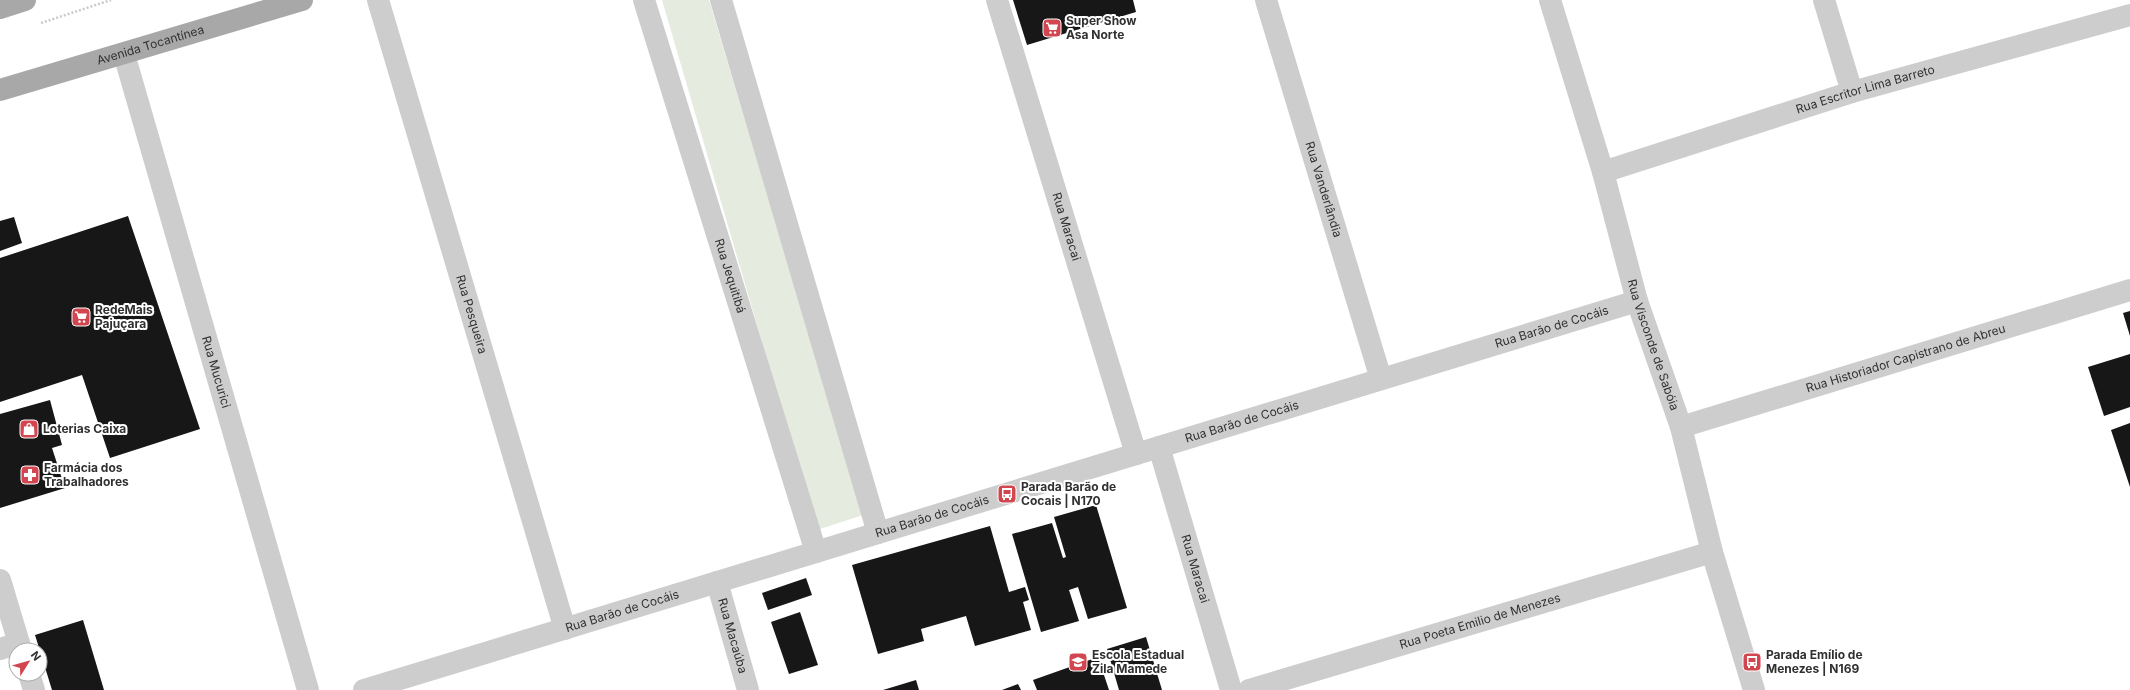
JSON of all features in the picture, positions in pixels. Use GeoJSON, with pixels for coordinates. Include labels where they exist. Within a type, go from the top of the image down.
{"type":"FeatureCollection","features":[{"type":"Feature","properties":{"kind":"main road"},"geometry":{"type":"LineString","coordinates":[[0,8],[26,0]]}},
{"type":"Feature","properties":{"kind":"main road","name":"Avenida Tocantínea"},"geometry":{"type":"LineString","coordinates":[[0,90],[302,0]]}},
{"type":"Feature","properties":{"kind":"street","name":"Rua Pesqueira"},"geometry":{"type":"LineString","coordinates":[[378,0],[565,629]]}},
{"type":"Feature","properties":{"kind":"street","name":"Rua Jequitibá"},"geometry":{"type":"LineString","coordinates":[[644,0],[816,552]]}},
{"type":"Feature","properties":{"kind":"street"},"geometry":{"type":"LineString","coordinates":[[721,0],[878,533]]}},
{"type":"Feature","properties":{"kind":"street","name":"Rua Maracai"},"geometry":{"type":"LineString","coordinates":[[997,0],[1136,454]]}},
{"type":"Feature","properties":{"kind":"street","name":"Rua Vanderlândia"},"geometry":{"type":"LineString","coordinates":[[1266,0],[1381,379]]}},
{"type":"Feature","properties":{"kind":"street","name":"Rua Visconde de Sabóia"},"geometry":{"type":"LineString","coordinates":[[1550,0],[1603,172],[1637,301],[1681,427],[1712,552],[1754,690]]}},
{"type":"Feature","properties":{"kind":"street"},"geometry":{"type":"LineString","coordinates":[[1824,0],[1852,92]]}},
{"type":"Feature","properties":{"kind":"street","name":"Rua Escritor Lima Barreto"},"geometry":{"type":"LineString","coordinates":[[1603,172],[1852,92],[2130,15]]}},
{"type":"Feature","properties":{"kind":"street","name":"Rua Mucurici"},"geometry":{"type":"LineString","coordinates":[[124,54],[308,690]]}},
{"type":"Feature","properties":{"kind":"street","name":"Rua Historiador Capistrano de Abreu"},"geometry":{"type":"LineString","coordinates":[[1681,427],[2130,290]]}},
{"type":"Feature","properties":{"kind":"street","name":"Rua Barão de Cocáis"},"geometry":{"type":"LineString","coordinates":[[364,690],[1637,301]]}},
{"type":"Feature","properties":{"kind":"street","name":"Rua Maracai"},"geometry":{"type":"LineString","coordinates":[[1159,447],[1231,690]]}},
{"type":"Feature","properties":{"kind":"street","name":"Rua Poeta Emilio de Menezes"},"geometry":{"type":"LineString","coordinates":[[1249,690],[1712,552]]}},
{"type":"Feature","properties":{"kind":"street"},"geometry":{"type":"LineString","coordinates":[[0,580],[12,642]]}},
{"type":"Feature","properties":{"kind":"street","name":"Rua Macaúba"},"geometry":{"type":"LineString","coordinates":[[717,582],[748,690]]}},
{"type":"Feature","properties":{"kind":"path"},"geometry":{"type":"LineString","coordinates":[[37,25],[110,0]]}},
{"type":"Feature","properties":{"kind":"shaded area"},"geometry":{"type":"Polygon","coordinates":[[[662,0],[709,0],[863,515],[817,530],[662,0]]]}},
{"type":"Feature","properties":{"kind":"building","name":"Super Show Asa Norte"},"geometry":{"type":"Polygon","coordinates":[[[1013,0],[1133,0],[1136,12],[1027,45],[1013,0]]]}},
{"type":"Feature","properties":{"kind":"building","name":"RedeMais Pajuçara"},"geometry":{"type":"Polygon","coordinates":[[[128,216],[200,429],[110,458],[82,375],[0,402],[0,258],[128,216]]]}},
{"type":"Feature","properties":{"kind":"building"},"geometry":{"type":"Polygon","coordinates":[[[14,217],[22,243],[0,251],[0,221],[14,217]]]}},
{"type":"Feature","properties":{"kind":"building"},"geometry":{"type":"Polygon","coordinates":[[[2130,311],[2130,336],[2123,313],[2130,311]]]}},
{"type":"Feature","properties":{"kind":"building"},"geometry":{"type":"Polygon","coordinates":[[[2130,354],[2130,407],[2104,416],[2088,367],[2130,354]]]}},
{"type":"Feature","properties":{"kind":"building"},"geometry":{"type":"Polygon","coordinates":[[[50,400],[62,445],[52,448],[65,488],[0,508],[0,414],[50,400]]]}},
{"type":"Feature","properties":{"kind":"building"},"geometry":{"type":"Polygon","coordinates":[[[2130,423],[2130,487],[2111,430],[2130,423]]]}},
{"type":"Feature","properties":{"kind":"building"},"geometry":{"type":"Polygon","coordinates":[[[1096,505],[1127,608],[1088,619],[1078,587],[1069,590],[1079,621],[1041,632],[1012,534],[1052,523],[1063,558],[1066,557],[1054,517],[1096,505]]]}},
{"type":"Feature","properties":{"kind":"building"},"geometry":{"type":"Polygon","coordinates":[[[990,526],[1009,592],[1025,587],[1029,600],[1023,602],[1031,630],[975,646],[966,616],[921,629],[924,641],[878,654],[852,565],[990,526]]]}},
{"type":"Feature","properties":{"kind":"building"},"geometry":{"type":"Polygon","coordinates":[[[806,578],[812,595],[768,610],[762,593],[806,578]]]}},
{"type":"Feature","properties":{"kind":"building"},"geometry":{"type":"Polygon","coordinates":[[[800,612],[818,665],[789,674],[771,622],[800,612]]]}},
{"type":"Feature","properties":{"kind":"building"},"geometry":{"type":"Polygon","coordinates":[[[83,620],[104,690],[52,690],[48,677],[48,642],[37,642],[35,635],[83,620]]]}},
{"type":"Feature","properties":{"kind":"building"},"geometry":{"type":"Polygon","coordinates":[[[1146,637],[1162,690],[1119,690],[1107,649],[1146,637]]]}},
{"type":"Feature","properties":{"kind":"building"},"geometry":{"type":"Polygon","coordinates":[[[1098,657],[1109,690],[1037,690],[1033,680],[1098,657]]]}},
{"type":"Feature","properties":{"kind":"building"},"geometry":{"type":"Polygon","coordinates":[[[916,680],[919,690],[883,690],[916,680]]]}},
{"type":"Feature","properties":{"kind":"building"},"geometry":{"type":"Polygon","coordinates":[[[1018,684],[1021,690],[1002,690],[1018,684]]]}},
{"type":"Feature","properties":{"kind":"place","name":"Super Show Asa Norte"},"geometry":{"type":"Point","coordinates":[1052,28]}},
{"type":"Feature","properties":{"kind":"place","name":"RedeMais Pajuçara"},"geometry":{"type":"Point","coordinates":[81,317]}},
{"type":"Feature","properties":{"kind":"place","name":"Loterias Caixa"},"geometry":{"type":"Point","coordinates":[29,429]}},
{"type":"Feature","properties":{"kind":"place","name":"Farmácia dos Trabalhadores"},"geometry":{"type":"Point","coordinates":[30,475]}},
{"type":"Feature","properties":{"kind":"place","name":"Parada Barão de Cocais | N170"},"geometry":{"type":"Point","coordinates":[1007,494]}},
{"type":"Feature","properties":{"kind":"place","name":"Escola Estadual Zila Mamede"},"geometry":{"type":"Point","coordinates":[1078,662]}},
{"type":"Feature","properties":{"kind":"place","name":"Parada Emílio de Menezes | N169"},"geometry":{"type":"Point","coordinates":[1752,662]}}]}
